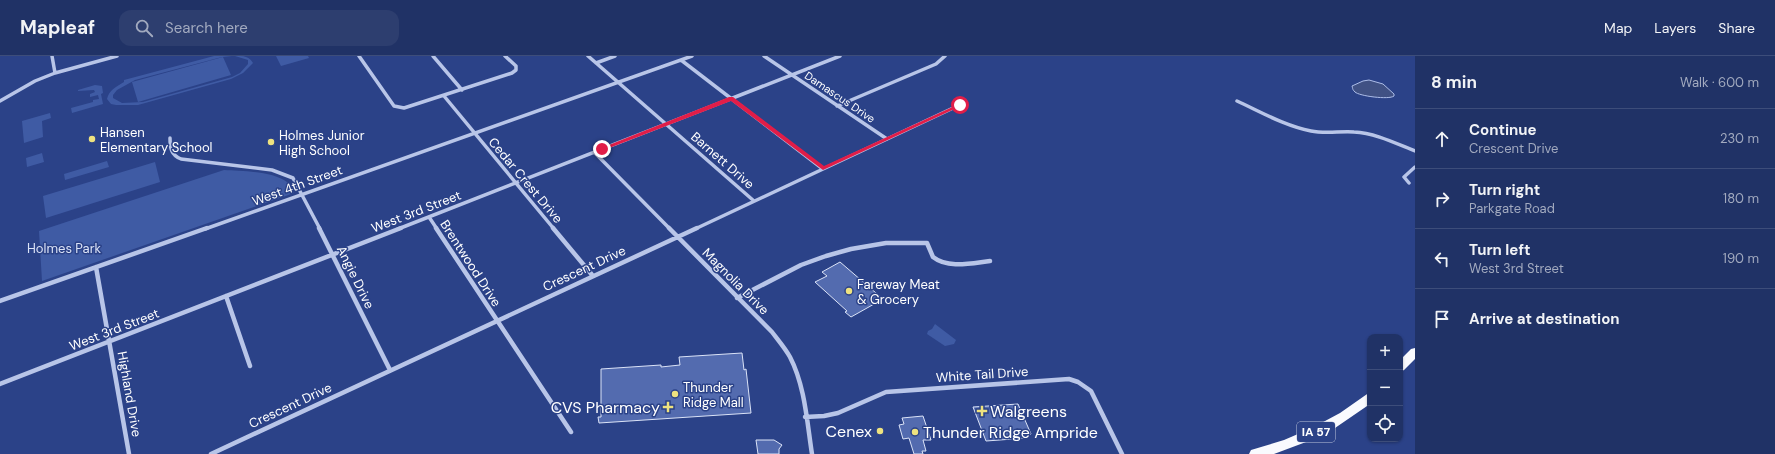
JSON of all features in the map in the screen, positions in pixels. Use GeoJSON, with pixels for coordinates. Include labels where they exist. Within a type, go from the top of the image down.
{"type":"FeatureCollection","features":[{"type":"Feature","properties":{"kind":"main road","name":"IA 57"},"geometry":{"type":"LineString","coordinates":[[1255,454],[1311,436],[1350,412],[1367,399]]}},
{"type":"Feature","properties":{"kind":"street"},"geometry":{"type":"LineString","coordinates":[[52,56],[55,73]]}},
{"type":"Feature","properties":{"kind":"street"},"geometry":{"type":"LineString","coordinates":[[0,101],[35,81],[55,73],[117,56]]}},
{"type":"Feature","properties":{"kind":"street"},"geometry":{"type":"LineString","coordinates":[[359,56],[394,106],[397,108],[408,108],[514,72],[516,66],[505,56]]}},
{"type":"Feature","properties":{"kind":"street"},"geometry":{"type":"LineString","coordinates":[[433,56],[462,90]]}},
{"type":"Feature","properties":{"kind":"street","name":"Barnett Drive"},"geometry":{"type":"LineString","coordinates":[[588,56],[754,201]]}},
{"type":"Feature","properties":{"kind":"street"},"geometry":{"type":"LineString","coordinates":[[596,63],[615,56]]}},
{"type":"Feature","properties":{"kind":"street","name":"West 4th Street"},"geometry":{"type":"LineString","coordinates":[[0,301],[692,56]]}},
{"type":"Feature","properties":{"kind":"street","name":"Damascus Drive"},"geometry":{"type":"LineString","coordinates":[[764,56],[887,139]]}},
{"type":"Feature","properties":{"kind":"street","name":"West 3rd Street"},"geometry":{"type":"LineString","coordinates":[[0,384],[840,56]]}},
{"type":"Feature","properties":{"kind":"street"},"geometry":{"type":"LineString","coordinates":[[837,106],[929,67],[945,56]]}},
{"type":"Feature","properties":{"kind":"street"},"geometry":{"type":"LineString","coordinates":[[681,60],[823,169]]}},
{"type":"Feature","properties":{"kind":"street","name":"Cedar Crest Drive"},"geometry":{"type":"LineString","coordinates":[[444,96],[593,276]]}},
{"type":"Feature","properties":{"kind":"street"},"geometry":{"type":"LineString","coordinates":[[1237,101],[1298,128],[1323,133],[1348,131],[1366,134],[1386,139],[1415,151]]}},
{"type":"Feature","properties":{"kind":"street","name":"Crescent Drive"},"geometry":{"type":"LineString","coordinates":[[211,454],[966,102]]}},
{"type":"Feature","properties":{"kind":"street","name":"Angie Drive"},"geometry":{"type":"LineString","coordinates":[[170,138],[170,150],[176,157],[190,161],[279,171],[293,178],[390,370]]}},
{"type":"Feature","properties":{"kind":"street","name":"Magnolia Drive"},"geometry":{"type":"LineString","coordinates":[[594,152],[676,237],[772,332],[787,352],[798,377],[812,454]]}},
{"type":"Feature","properties":{"kind":"street"},"geometry":{"type":"LineString","coordinates":[[1409,183],[1404,177],[1415,167]]}},
{"type":"Feature","properties":{"kind":"street","name":"Brentwood Drive"},"geometry":{"type":"LineString","coordinates":[[428,217],[571,432]]}},
{"type":"Feature","properties":{"kind":"street"},"geometry":{"type":"LineString","coordinates":[[737,298],[801,265],[851,249],[886,243],[927,243],[932,257],[945,264],[990,261]]}},
{"type":"Feature","properties":{"kind":"street","name":"Highland Drive"},"geometry":{"type":"LineString","coordinates":[[96,267],[129,454]]}},
{"type":"Feature","properties":{"kind":"street"},"geometry":{"type":"LineString","coordinates":[[226,296],[250,366]]}},
{"type":"Feature","properties":{"kind":"street","name":"White Tail Drive"},"geometry":{"type":"LineString","coordinates":[[805,417],[834,414],[876,395],[897,390],[1069,379],[1078,382],[1091,391],[1122,454]]}},
{"type":"Feature","properties":{"kind":"green space"},"geometry":{"type":"Polygon","coordinates":[[[214,56],[232,56],[222,57],[135,80],[117,90],[113,95],[113,98],[122,103],[143,102],[232,77],[240,73],[248,64],[248,60],[235,56],[246,57],[253,63],[243,73],[231,79],[138,105],[116,105],[111,104],[107,99],[111,91],[124,82],[124,80],[214,56]]]}},
{"type":"Feature","properties":{"kind":"green space"},"geometry":{"type":"Polygon","coordinates":[[[276,56],[308,56],[309,58],[281,66],[276,56]]]}},
{"type":"Feature","properties":{"kind":"green space"},"geometry":{"type":"Polygon","coordinates":[[[223,57],[231,75],[138,102],[132,82],[223,57]]]}},
{"type":"Feature","properties":{"kind":"green space"},"geometry":{"type":"Polygon","coordinates":[[[95,85],[102,86],[103,93],[101,94],[103,104],[72,113],[71,108],[99,99],[98,95],[90,97],[90,94],[95,92],[94,90],[78,91],[95,85]]]}},
{"type":"Feature","properties":{"kind":"green space"},"geometry":{"type":"Polygon","coordinates":[[[50,113],[51,118],[42,121],[43,137],[24,143],[22,121],[50,113]]]}},
{"type":"Feature","properties":{"kind":"green space"},"geometry":{"type":"Polygon","coordinates":[[[42,153],[44,162],[27,167],[26,158],[42,153]]]}},
{"type":"Feature","properties":{"kind":"green space"},"geometry":{"type":"Polygon","coordinates":[[[107,161],[109,167],[65,180],[64,174],[107,161]]]}},
{"type":"Feature","properties":{"kind":"green space"},"geometry":{"type":"Polygon","coordinates":[[[155,162],[160,182],[46,218],[43,196],[155,162]]]}},
{"type":"Feature","properties":{"kind":"green space","name":"Holmes Park"},"geometry":{"type":"Polygon","coordinates":[[[224,170],[257,172],[281,178],[288,183],[294,193],[42,281],[39,231],[224,170]]]}},
{"type":"Feature","properties":{"kind":"green space"},"geometry":{"type":"Polygon","coordinates":[[[935,324],[956,340],[954,344],[945,346],[927,334],[935,324]]]}},
{"type":"Feature","properties":{"kind":"shaded area"},"geometry":{"type":"Polygon","coordinates":[[[1369,80],[1383,84],[1394,94],[1394,96],[1381,98],[1368,96],[1353,90],[1352,86],[1369,80]]]}},
{"type":"Feature","properties":{"kind":"building","name":"Fareway Meat & Grocery"},"geometry":{"type":"Polygon","coordinates":[[[840,262],[883,299],[851,317],[845,312],[847,311],[815,282],[827,276],[822,272],[840,262]]]}},
{"type":"Feature","properties":{"kind":"building","name":"Thunder Ridge Mall"},"geometry":{"type":"Polygon","coordinates":[[[742,353],[744,370],[746,369],[751,413],[599,423],[598,417],[601,417],[601,369],[680,365],[679,357],[742,353]]]}},
{"type":"Feature","properties":{"kind":"building","name":"Walgreens"},"geometry":{"type":"Polygon","coordinates":[[[1018,404],[1031,434],[1027,438],[986,441],[973,407],[1018,404]]]}},
{"type":"Feature","properties":{"kind":"building","name":"Thunder Ridge Ampride"},"geometry":{"type":"Polygon","coordinates":[[[923,416],[931,440],[923,440],[926,451],[922,451],[923,454],[914,454],[909,438],[903,439],[899,425],[904,424],[902,418],[923,416]]]}},
{"type":"Feature","properties":{"kind":"building"},"geometry":{"type":"Polygon","coordinates":[[[756,440],[774,440],[782,445],[779,449],[779,454],[758,454],[756,440]]]}},
{"type":"Feature","properties":{"kind":"place","name":"Hansen Elementary School"},"geometry":{"type":"Point","coordinates":[92,139]}},
{"type":"Feature","properties":{"kind":"place","name":"Holmes Junior High School"},"geometry":{"type":"Point","coordinates":[271,142]}},
{"type":"Feature","properties":{"kind":"place","name":"Fareway Meat & Grocery"},"geometry":{"type":"Point","coordinates":[849,291]}},
{"type":"Feature","properties":{"kind":"place","name":"Thunder Ridge Mall"},"geometry":{"type":"Point","coordinates":[675,394]}},
{"type":"Feature","properties":{"kind":"place","name":"CVS Pharmacy"},"geometry":{"type":"Point","coordinates":[668,407]}},
{"type":"Feature","properties":{"kind":"place","name":"Walgreens"},"geometry":{"type":"Point","coordinates":[982,411]}},
{"type":"Feature","properties":{"kind":"place","name":"Cenex"},"geometry":{"type":"Point","coordinates":[880,431]}},
{"type":"Feature","properties":{"kind":"place","name":"Thunder Ridge Ampride"},"geometry":{"type":"Point","coordinates":[915,432]}},
{"type":"Feature","properties":{"kind":"route"},"geometry":{"type":"LineString","coordinates":[[602,149],[731,98],[823,169],[960,105]]}}]}
